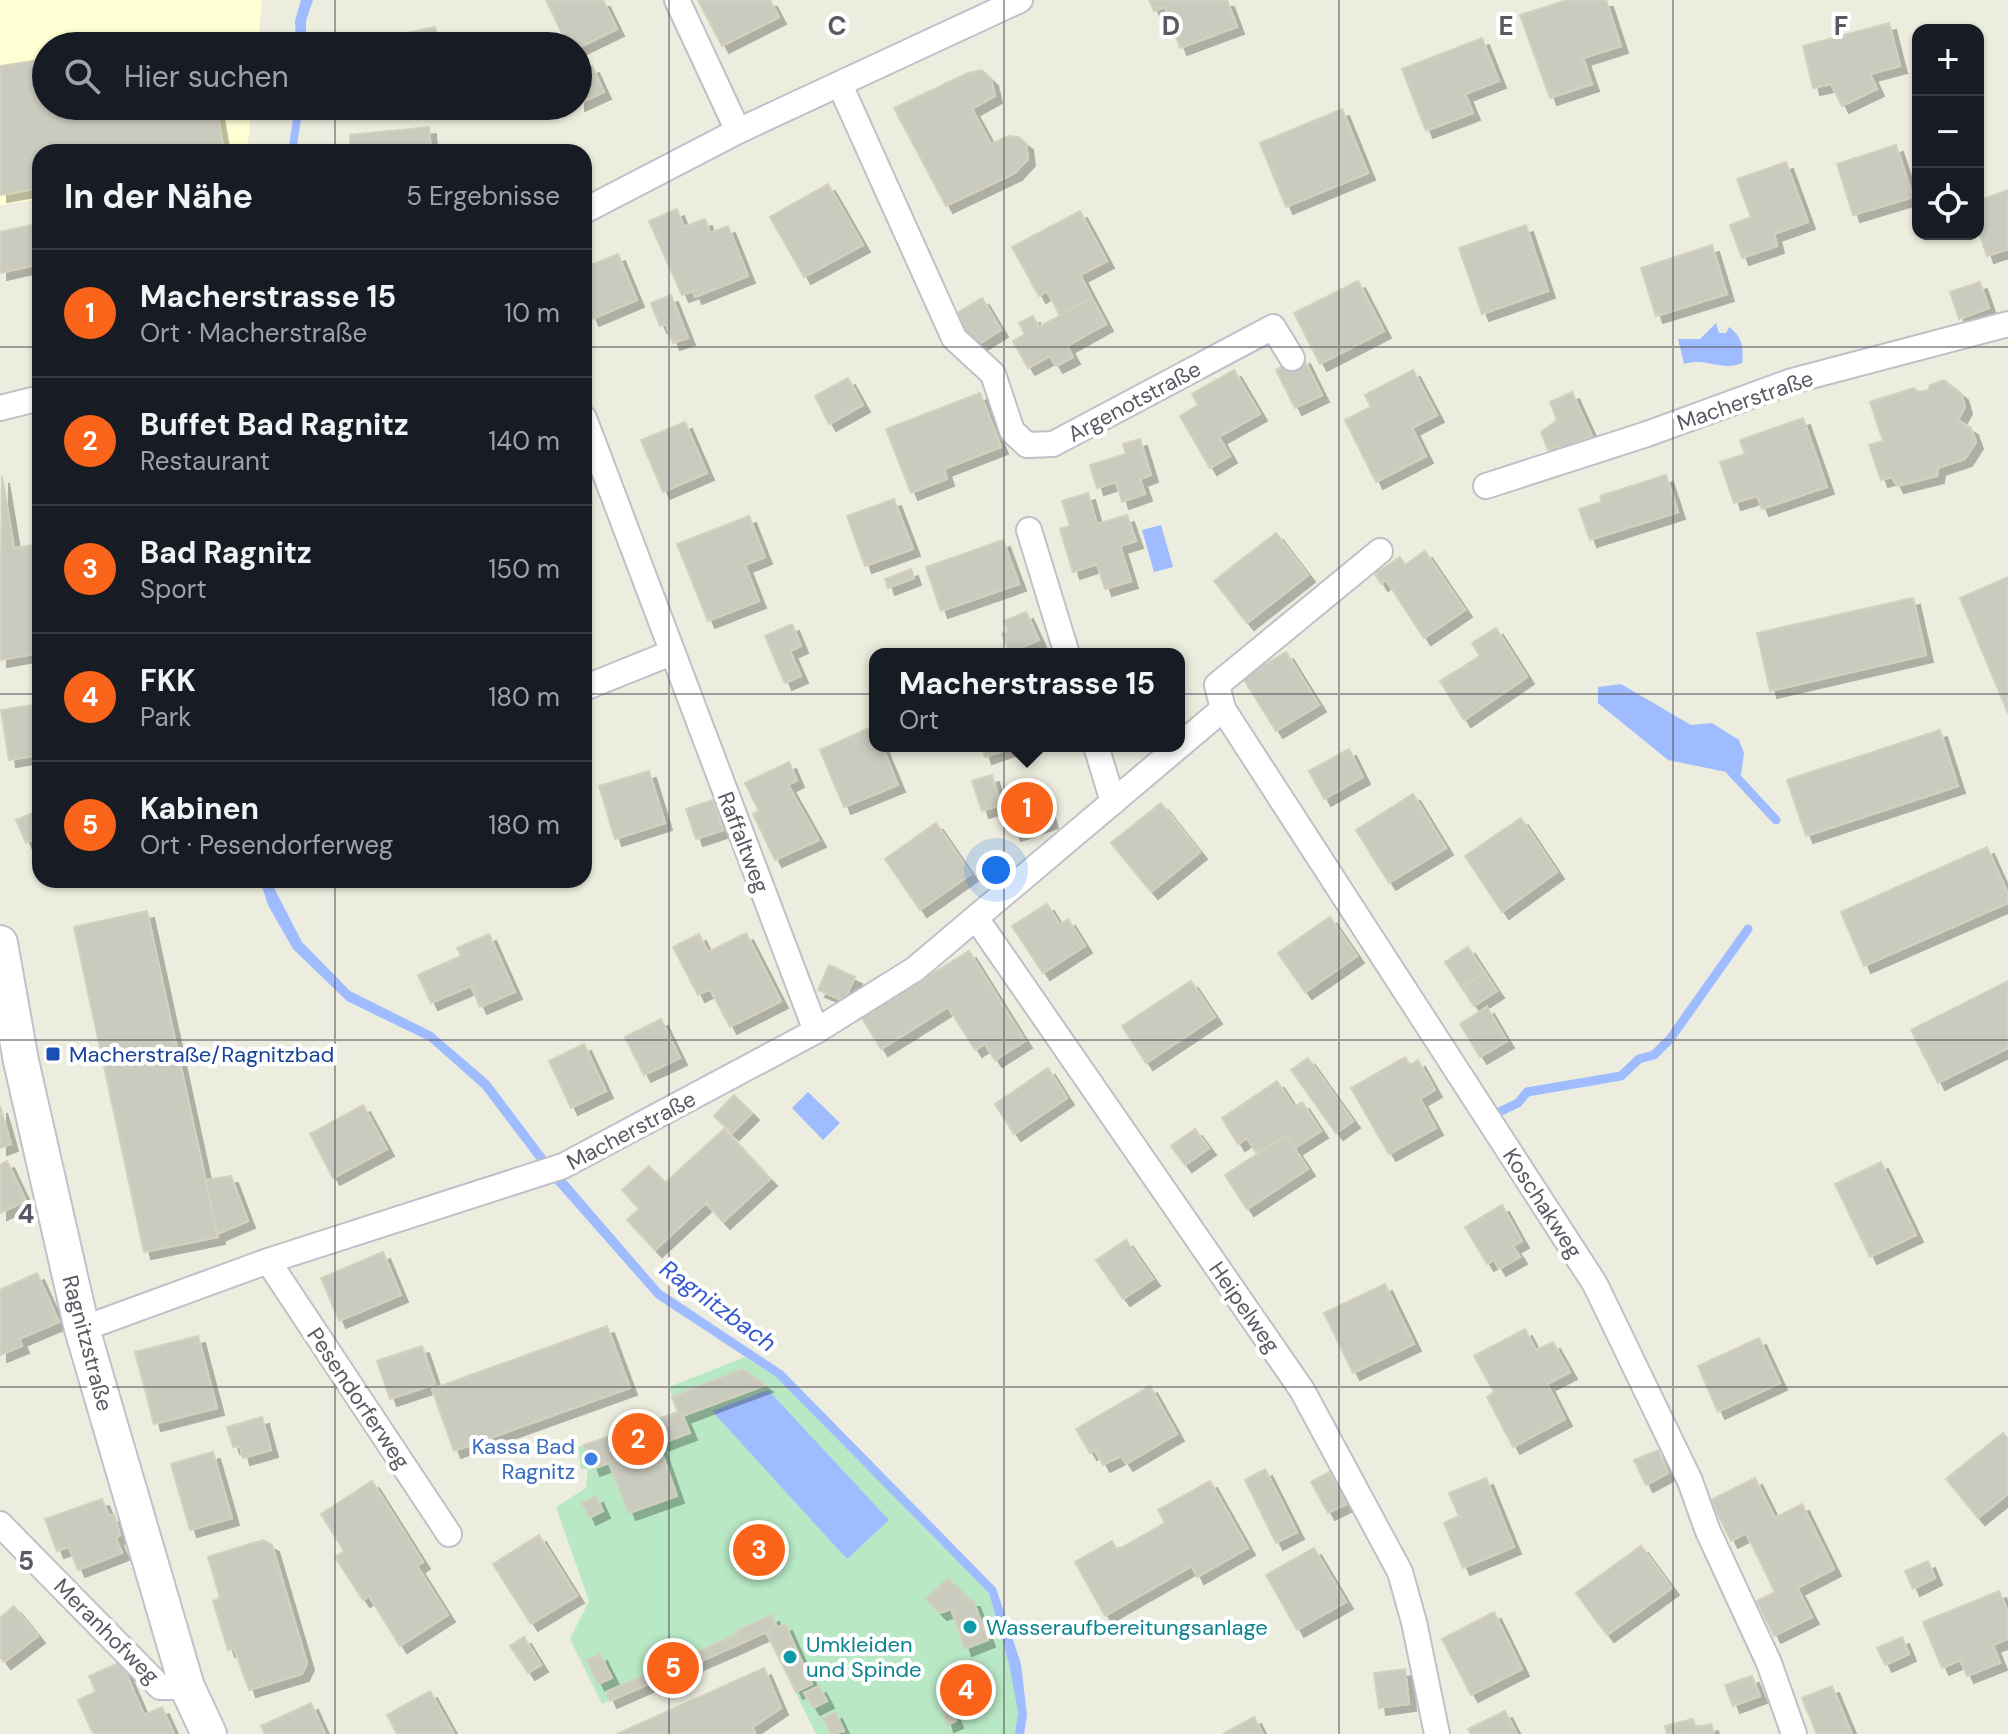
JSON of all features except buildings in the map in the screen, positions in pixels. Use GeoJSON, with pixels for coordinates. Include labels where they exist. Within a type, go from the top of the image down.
{"type":"FeatureCollection","features":[{"type":"Feature","properties":{"kind":"main road","name":"Ragnitzstraße"},"geometry":{"type":"LineString","coordinates":[[0,943],[21,1061],[82,1329],[187,1687],[209,1734]]}},
{"type":"Feature","properties":{"kind":"street"},"geometry":{"type":"LineString","coordinates":[[677,0],[738,131]]}},
{"type":"Feature","properties":{"kind":"street"},"geometry":{"type":"LineString","coordinates":[[592,207],[738,131],[1020,0]]}},
{"type":"Feature","properties":{"kind":"street","name":"Argenotstraße"},"geometry":{"type":"LineString","coordinates":[[840,85],[954,338],[993,374],[1012,431],[1027,445],[1053,444],[1273,327],[1292,358]]}},
{"type":"Feature","properties":{"kind":"street","name":"Macherstraße"},"geometry":{"type":"LineString","coordinates":[[1486,486],[1647,434],[1792,381],[2008,324]]}},
{"type":"Feature","properties":{"kind":"street"},"geometry":{"type":"LineString","coordinates":[[0,408],[32,400]]}},
{"type":"Feature","properties":{"kind":"street","name":"Raffaltweg"},"geometry":{"type":"LineString","coordinates":[[592,440],[816,1031]]}},
{"type":"Feature","properties":{"kind":"street"},"geometry":{"type":"LineString","coordinates":[[1029,530],[1065,648]]}},
{"type":"Feature","properties":{"kind":"street"},"geometry":{"type":"LineString","coordinates":[[1223,709],[1217,685],[1380,551]]}},
{"type":"Feature","properties":{"kind":"street"},"geometry":{"type":"LineString","coordinates":[[592,685],[671,653]]}},
{"type":"Feature","properties":{"kind":"street","name":"Macherstraße"},"geometry":{"type":"LineString","coordinates":[[1185,741],[1223,709]]}},
{"type":"Feature","properties":{"kind":"street","name":"Koschakweg"},"geometry":{"type":"LineString","coordinates":[[1223,709],[1595,1284],[1690,1481],[1707,1529],[1769,1663],[1794,1734]]}},
{"type":"Feature","properties":{"kind":"street"},"geometry":{"type":"LineString","coordinates":[[1098,752],[1113,802]]}},
{"type":"Feature","properties":{"kind":"street","name":"Macherstraße"},"geometry":{"type":"LineString","coordinates":[[82,1329],[268,1261],[563,1166],[816,1031],[915,969],[1172,752]]}},
{"type":"Feature","properties":{"kind":"street","name":"Heipelweg"},"geometry":{"type":"LineString","coordinates":[[976,918],[1302,1390],[1400,1572],[1414,1622],[1437,1734]]}},
{"type":"Feature","properties":{"kind":"street","name":"Pesendorferweg"},"geometry":{"type":"LineString","coordinates":[[268,1261],[449,1534]]}},
{"type":"Feature","properties":{"kind":"street","name":"Meranhofweg"},"geometry":{"type":"LineString","coordinates":[[0,1524],[160,1687],[187,1687]]}},
{"type":"Feature","properties":{"kind":"shaded area"},"geometry":{"type":"Polygon","coordinates":[[[0,0],[262,0],[259,32],[32,32],[32,120],[250,120],[248,144],[32,144],[32,200],[0,205],[0,0]]]}},
{"type":"Feature","properties":{"kind":"shaded area"},"geometry":{"type":"Polygon","coordinates":[[[745,1357],[776,1377],[989,1593],[1009,1664],[1018,1712],[1015,1734],[816,1734],[766,1633],[602,1704],[570,1639],[589,1601],[556,1507],[586,1488],[588,1469],[581,1469],[578,1447],[677,1412],[669,1387],[745,1357]]]}},
{"type":"Feature","properties":{"kind":"water"},"geometry":{"type":"Polygon","coordinates":[[[301,0],[313,0],[306,32],[295,32],[301,0]]]}},
{"type":"Feature","properties":{"kind":"water"},"geometry":{"type":"Polygon","coordinates":[[[293,120],[301,120],[297,144],[289,144],[293,120]]]}},
{"type":"Feature","properties":{"kind":"water"},"geometry":{"type":"Polygon","coordinates":[[[1716,323],[1719,333],[1726,333],[1729,327],[1737,334],[1742,347],[1742,363],[1727,366],[1699,362],[1684,364],[1678,339],[1700,339],[1716,323]]]}},
{"type":"Feature","properties":{"kind":"water"},"geometry":{"type":"Polygon","coordinates":[[[1161,525],[1173,567],[1154,572],[1142,530],[1161,525]]]}},
{"type":"Feature","properties":{"kind":"water"},"geometry":{"type":"Polygon","coordinates":[[[1621,684],[1691,725],[1712,723],[1739,740],[1744,753],[1741,775],[1668,760],[1598,703],[1598,687],[1621,684]]]}},
{"type":"Feature","properties":{"kind":"water","name":"Ragnitzbach"},"geometry":{"type":"Polygon","coordinates":[[[263,888],[274,888],[302,942],[350,991],[432,1032],[489,1081],[547,1158],[661,1290],[783,1371],[996,1588],[1021,1664],[1027,1715],[1024,1734],[1015,1734],[1018,1712],[1009,1664],[989,1593],[776,1377],[656,1298],[552,1180],[482,1088],[429,1041],[347,1001],[293,949],[268,905],[263,888]]]}},
{"type":"Feature","properties":{"kind":"water"},"geometry":{"type":"Polygon","coordinates":[[[808,1092],[840,1123],[823,1140],[792,1108],[808,1092]]]}},
{"type":"Feature","properties":{"kind":"water"},"geometry":{"type":"Polygon","coordinates":[[[768,1390],[889,1520],[847,1559],[712,1411],[768,1390]]]}},
{"type":"Feature","properties":{"kind":"waterway"},"geometry":{"type":"LineString","coordinates":[[1726,766],[1776,820]]}},
{"type":"Feature","properties":{"kind":"waterway"},"geometry":{"type":"LineString","coordinates":[[1501,1111],[1518,1103],[1527,1092],[1621,1076],[1639,1059],[1654,1055],[1670,1039],[1748,929]]}},
{"type":"Feature","properties":{"kind":"place","name":"Macherstrasse 15"},"geometry":{"type":"Point","coordinates":[1027,808]}},
{"type":"Feature","properties":{"kind":"place","name":"Macherstraße/Ragnitzbad"},"geometry":{"type":"Point","coordinates":[53,1054]}},
{"type":"Feature","properties":{"kind":"place","name":"Buffet Bad Ragnitz"},"geometry":{"type":"Point","coordinates":[638,1439]}},
{"type":"Feature","properties":{"kind":"place","name":"Kassa Bad Ragnitz"},"geometry":{"type":"Point","coordinates":[591,1459]}},
{"type":"Feature","properties":{"kind":"place","name":"Bad Ragnitz"},"geometry":{"type":"Point","coordinates":[759,1550]}},
{"type":"Feature","properties":{"kind":"place","name":"Wasseraufbereitungsanlage"},"geometry":{"type":"Point","coordinates":[970,1627]}},
{"type":"Feature","properties":{"kind":"place","name":"Umkleiden und Spinde"},"geometry":{"type":"Point","coordinates":[790,1657]}},
{"type":"Feature","properties":{"kind":"place","name":"Kabinen"},"geometry":{"type":"Point","coordinates":[673,1668]}},
{"type":"Feature","properties":{"kind":"place","name":"FKK"},"geometry":{"type":"Point","coordinates":[966,1690]}}]}
